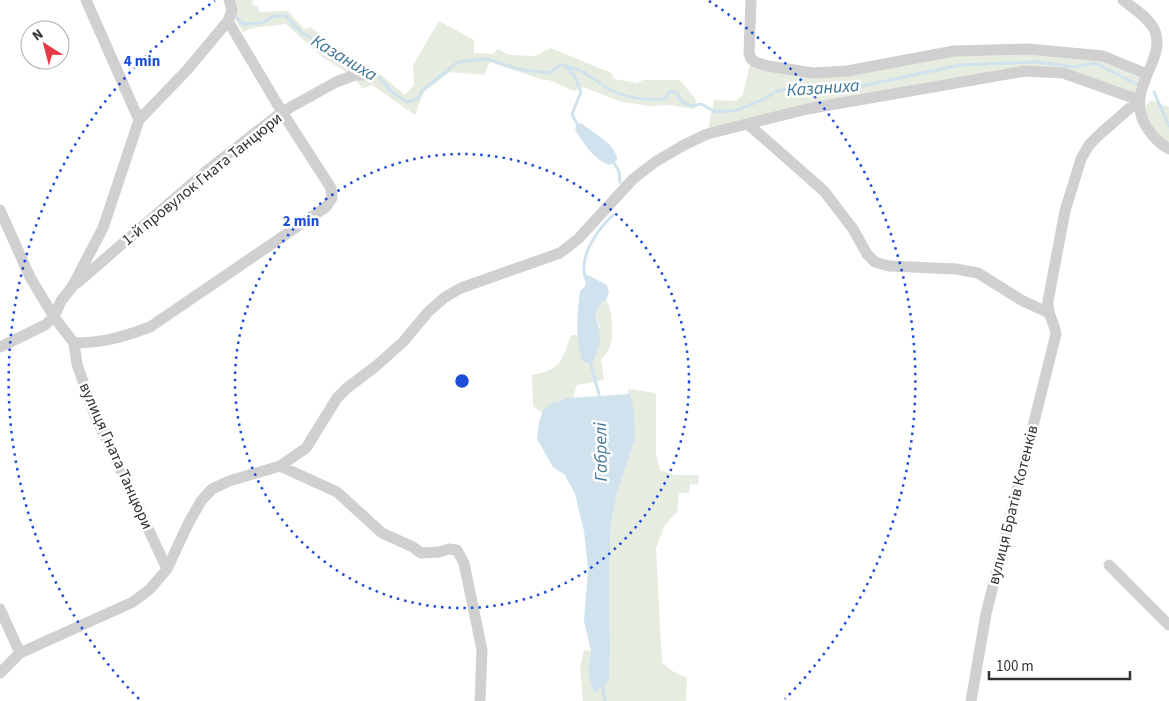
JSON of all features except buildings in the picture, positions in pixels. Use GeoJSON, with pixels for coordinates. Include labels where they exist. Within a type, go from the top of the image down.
{"type":"FeatureCollection","features":[{"type":"Feature","properties":{"kind":"street"},"geometry":{"type":"LineString","coordinates":[[86,0],[139,120]]}},
{"type":"Feature","properties":{"kind":"street"},"geometry":{"type":"LineString","coordinates":[[0,347],[45,325],[54,317],[61,301],[72,287],[103,228],[139,120],[187,70],[228,21],[232,10],[229,0]]}},
{"type":"Feature","properties":{"kind":"street"},"geometry":{"type":"LineString","coordinates":[[751,0],[749,53],[752,59],[768,66],[813,73],[847,71],[954,51],[1028,49],[1103,56],[1147,74]]}},
{"type":"Feature","properties":{"kind":"street"},"geometry":{"type":"LineString","coordinates":[[1123,0],[1148,20],[1155,30],[1158,42],[1156,56],[1147,74],[1139,100],[1139,113],[1150,133],[1160,144],[1169,149]]}},
{"type":"Feature","properties":{"kind":"street"},"geometry":{"type":"LineString","coordinates":[[74,343],[97,343],[121,338],[150,327],[326,207],[332,198],[331,188],[282,112],[228,21]]}},
{"type":"Feature","properties":{"kind":"street"},"geometry":{"type":"LineString","coordinates":[[0,674],[20,653],[132,602],[150,589],[167,569],[188,524],[201,501],[212,489],[229,481],[280,466],[306,448],[336,398],[403,342],[428,312],[445,298],[461,288],[560,253],[578,239],[634,179],[655,162],[684,144],[708,134],[807,109],[1025,70],[1063,73],[1139,100]]}},
{"type":"Feature","properties":{"kind":"street","name":"1-й провулок Гната Танцюри"},"geometry":{"type":"LineString","coordinates":[[72,287],[209,169],[282,112],[336,82],[356,75],[368,75]]}},
{"type":"Feature","properties":{"kind":"street","name":"вулиця Братів Котенків"},"geometry":{"type":"LineString","coordinates":[[971,701],[986,614],[1056,334],[1055,323],[1047,312],[1065,211],[1081,159],[1089,145],[1139,100]]}},
{"type":"Feature","properties":{"kind":"street"},"geometry":{"type":"LineString","coordinates":[[749,125],[824,190],[853,229],[867,254],[875,262],[889,266],[956,269],[978,273],[1022,300],[1047,312]]}},
{"type":"Feature","properties":{"kind":"street","name":"вулиця Гната Танцюри"},"geometry":{"type":"LineString","coordinates":[[0,210],[4,230],[30,277],[54,317],[74,343],[77,364],[93,411],[167,569]]}},
{"type":"Feature","properties":{"kind":"street"},"geometry":{"type":"LineString","coordinates":[[280,466],[337,492],[382,532],[421,553],[457,550],[462,556],[475,608],[482,650],[480,701]]}},
{"type":"Feature","properties":{"kind":"street"},"geometry":{"type":"LineString","coordinates":[[1109,565],[1169,625]]}},
{"type":"Feature","properties":{"kind":"street"},"geometry":{"type":"LineString","coordinates":[[0,608],[20,653]]}},
{"type":"Feature","properties":{"kind":"shaded area"},"geometry":{"type":"Polygon","coordinates":[[[229,0],[253,0],[252,4],[259,7],[259,12],[288,11],[304,29],[311,27],[335,48],[374,69],[405,95],[414,85],[413,65],[439,21],[474,40],[474,53],[493,54],[498,49],[509,55],[535,56],[551,48],[611,73],[614,79],[637,83],[643,80],[680,80],[696,100],[694,109],[671,105],[651,106],[622,102],[583,87],[574,91],[549,80],[543,80],[490,62],[484,75],[450,72],[424,92],[415,115],[372,85],[362,88],[353,76],[322,57],[286,24],[252,28],[243,32],[231,13],[229,0]]]}},
{"type":"Feature","properties":{"kind":"shaded area"},"geometry":{"type":"Polygon","coordinates":[[[954,51],[1103,56],[1147,74],[1139,100],[1063,73],[1025,71],[707,134],[714,100],[736,101],[743,94],[751,59],[813,73],[954,51]]]}},
{"type":"Feature","properties":{"kind":"shaded area"},"geometry":{"type":"Polygon","coordinates":[[[1151,100],[1169,107],[1169,149],[1139,113],[1151,100]]]}},
{"type":"Feature","properties":{"kind":"shaded area"},"geometry":{"type":"Polygon","coordinates":[[[606,300],[610,310],[612,332],[611,345],[601,359],[604,380],[577,385],[573,398],[551,404],[542,413],[533,406],[532,375],[549,370],[559,363],[571,335],[578,335],[578,345],[600,327],[595,314],[602,302],[606,300]]]}},
{"type":"Feature","properties":{"kind":"shaded area"},"geometry":{"type":"Polygon","coordinates":[[[628,389],[656,393],[656,454],[660,470],[675,475],[699,475],[698,485],[690,484],[689,493],[679,493],[677,512],[665,525],[656,548],[662,663],[674,672],[687,678],[686,701],[583,701],[580,668],[584,650],[591,651],[588,672],[594,692],[609,681],[611,523],[617,493],[635,439],[628,389]]]}},
{"type":"Feature","properties":{"kind":"water"},"geometry":{"type":"Polygon","coordinates":[[[581,123],[609,144],[616,154],[617,160],[610,165],[594,155],[575,129],[581,123]]]}},
{"type":"Feature","properties":{"kind":"water"},"geometry":{"type":"Polygon","coordinates":[[[584,273],[607,285],[609,292],[606,300],[602,302],[595,314],[600,339],[591,364],[582,361],[578,335],[577,318],[580,291],[586,285],[584,273]]]}},
{"type":"Feature","properties":{"kind":"water"},"geometry":{"type":"Polygon","coordinates":[[[630,394],[634,411],[635,439],[617,493],[611,523],[609,681],[594,693],[588,672],[591,651],[584,621],[588,569],[584,531],[575,494],[565,475],[553,467],[537,439],[539,421],[544,409],[552,403],[568,398],[630,394]]]}},
{"type":"Feature","properties":{"kind":"waterway","name":"Казаниха"},"geometry":{"type":"LineString","coordinates":[[235,12],[236,17],[243,24],[260,23],[271,17],[285,15],[302,33],[327,47],[360,71]]}},
{"type":"Feature","properties":{"kind":"waterway","name":"Казаниха"},"geometry":{"type":"LineString","coordinates":[[369,72],[374,72],[392,92],[407,102],[417,99],[423,90],[458,62],[487,59],[518,69],[549,73],[560,65],[584,72],[608,88],[627,96],[640,99],[665,99],[670,91],[677,93],[682,102],[692,106],[701,104],[716,112],[737,110],[762,100],[777,91],[788,89],[803,91],[824,84],[843,90],[960,65],[1037,62],[1075,67],[1095,63],[1138,85]]}},
{"type":"Feature","properties":{"kind":"waterway","name":"Габрелі"},"geometry":{"type":"LineString","coordinates":[[567,67],[575,77],[581,92],[572,114],[579,128]]}},
{"type":"Feature","properties":{"kind":"waterway","name":"Казаниха"},"geometry":{"type":"LineString","coordinates":[[1154,92],[1169,126]]}},
{"type":"Feature","properties":{"kind":"waterway","name":"Габрелі"},"geometry":{"type":"LineString","coordinates":[[612,159],[619,172],[620,182]]}},
{"type":"Feature","properties":{"kind":"waterway","name":"Габрелі"},"geometry":{"type":"LineString","coordinates":[[585,276],[585,259],[592,242],[596,234],[613,215]]}},
{"type":"Feature","properties":{"kind":"waterway","name":"Габрелі"},"geometry":{"type":"LineString","coordinates":[[590,361],[600,398]]}},
{"type":"Feature","properties":{"kind":"waterway","name":"Габрелі"},"geometry":{"type":"LineString","coordinates":[[602,682],[605,701]]}}]}
